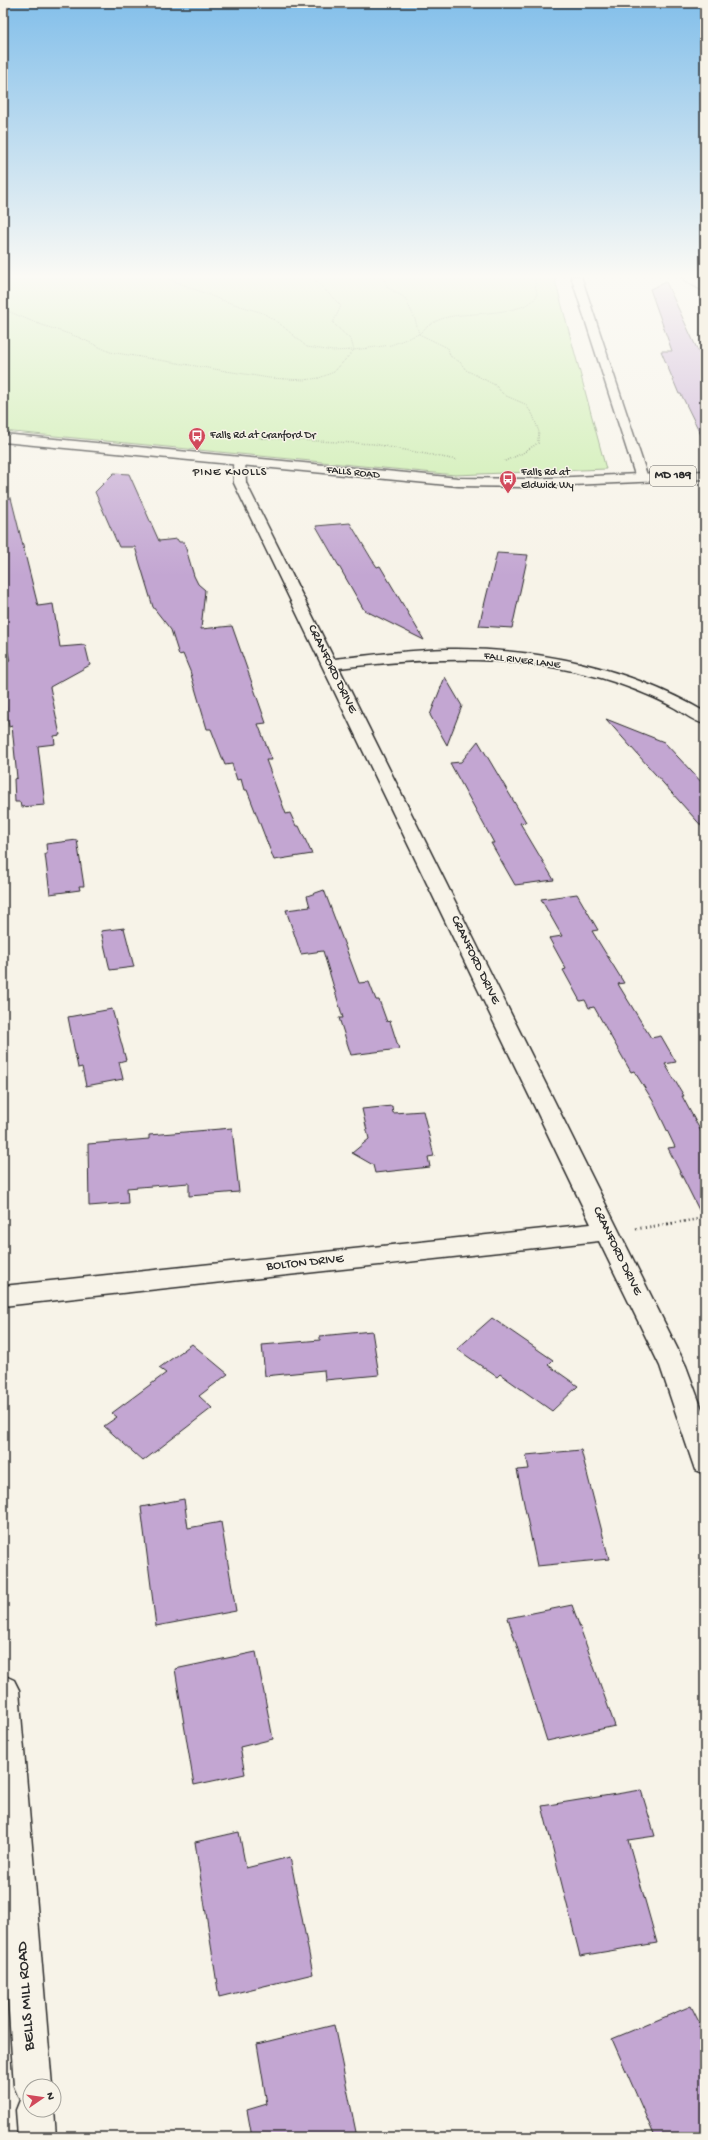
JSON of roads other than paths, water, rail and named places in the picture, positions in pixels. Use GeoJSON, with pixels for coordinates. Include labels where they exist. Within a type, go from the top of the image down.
{"type":"FeatureCollection","features":[{"type":"Feature","properties":{"kind":"street"},"geometry":{"type":"LineString","coordinates":[[609,376],[642,478]]}},
{"type":"Feature","properties":{"kind":"street","name":"FALLS ROAD"},"geometry":{"type":"LineString","coordinates":[[3,438],[406,479],[477,483],[528,483],[705,475]]}},
{"type":"Feature","properties":{"kind":"street","name":"CRANFORD DRIVE"},"geometry":{"type":"LineString","coordinates":[[239,462],[240,483],[673,1366],[698,1435],[705,1462]]}},
{"type":"Feature","properties":{"kind":"street","name":"FALL RIVER LANE"},"geometry":{"type":"LineString","coordinates":[[330,664],[432,655],[465,654],[530,660],[577,668],[632,684],[668,698],[705,719]]}},
{"type":"Feature","properties":{"kind":"street","name":"BOLTON DRIVE"},"geometry":{"type":"LineString","coordinates":[[3,1296],[608,1231]]}},
{"type":"Feature","properties":{"kind":"street","name":"BELLS MILL ROAD"},"geometry":{"type":"LineString","coordinates":[[3,1690],[32,2078]]}},
{"type":"Feature","properties":{"kind":"street"},"geometry":{"type":"LineString","coordinates":[[36,2118],[37,2137]]}},
{"type":"Feature","properties":{"kind":"place","name":"Falls Rd at Cranford Dr"},"geometry":{"type":"Point","coordinates":[197,451]}},
{"type":"Feature","properties":{"kind":"place","name":"Falls Rd at Eldwick Wy"},"geometry":{"type":"Point","coordinates":[508,494]}},
{"type":"Feature","properties":{"kind":"district","name":"PINE KNOLLS"},"geometry":{"type":"Point","coordinates":[230,473]}}]}
